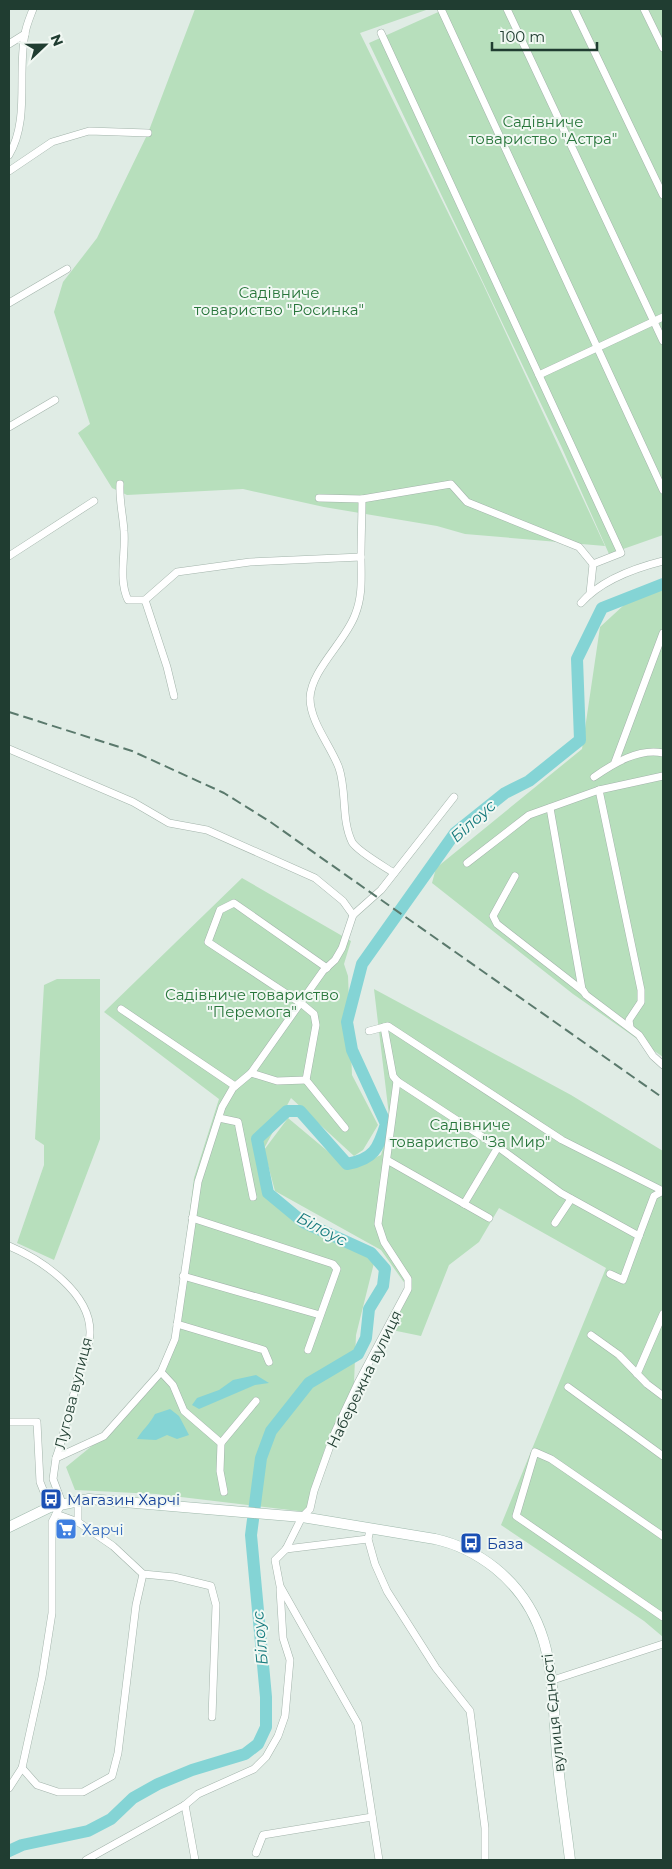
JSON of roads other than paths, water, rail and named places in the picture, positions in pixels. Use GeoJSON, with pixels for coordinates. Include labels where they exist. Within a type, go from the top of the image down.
{"type":"FeatureCollection","features":[{"type":"Feature","properties":{"kind":"main road","name":"вулиця Єдності"},"geometry":{"type":"LineString","coordinates":[[9,1527],[53,1510],[62,1503],[103,1499],[302,1517],[369,1534],[451,1542],[475,1554],[501,1573],[522,1596],[536,1619],[545,1645],[552,1680],[557,1754],[570,1860]]}},
{"type":"Feature","properties":{"kind":"street"},"geometry":{"type":"LineString","coordinates":[[9,155],[14,146],[21,117],[24,34],[33,9]]}},
{"type":"Feature","properties":{"kind":"street"},"geometry":{"type":"LineString","coordinates":[[441,9],[663,490]]}},
{"type":"Feature","properties":{"kind":"street"},"geometry":{"type":"LineString","coordinates":[[507,9],[663,341]]}},
{"type":"Feature","properties":{"kind":"street"},"geometry":{"type":"LineString","coordinates":[[574,9],[663,195]]}},
{"type":"Feature","properties":{"kind":"street"},"geometry":{"type":"LineString","coordinates":[[644,9],[663,48]]}},
{"type":"Feature","properties":{"kind":"street"},"geometry":{"type":"LineString","coordinates":[[381,33],[621,553],[593,564]]}},
{"type":"Feature","properties":{"kind":"street"},"geometry":{"type":"LineString","coordinates":[[9,44],[24,34]]}},
{"type":"Feature","properties":{"kind":"street"},"geometry":{"type":"LineString","coordinates":[[9,171],[52,142],[89,131],[148,133]]}},
{"type":"Feature","properties":{"kind":"street"},"geometry":{"type":"LineString","coordinates":[[9,303],[67,269]]}},
{"type":"Feature","properties":{"kind":"street"},"geometry":{"type":"LineString","coordinates":[[539,375],[597,346],[663,318]]}},
{"type":"Feature","properties":{"kind":"street"},"geometry":{"type":"LineString","coordinates":[[9,427],[55,400]]}},
{"type":"Feature","properties":{"kind":"street"},"geometry":{"type":"LineString","coordinates":[[120,484],[119,497],[124,532],[124,591],[128,600],[145,600],[177,572],[250,562],[361,557]]}},
{"type":"Feature","properties":{"kind":"street"},"geometry":{"type":"LineString","coordinates":[[319,498],[362,499],[451,484],[467,502],[579,547],[593,564],[590,593]]}},
{"type":"Feature","properties":{"kind":"street"},"geometry":{"type":"LineString","coordinates":[[362,499],[362,587],[355,616],[339,646],[317,675],[310,698],[315,716],[339,768],[346,812],[345,821],[353,844],[394,873]]}},
{"type":"Feature","properties":{"kind":"street"},"geometry":{"type":"LineString","coordinates":[[9,556],[94,502]]}},
{"type":"Feature","properties":{"kind":"street"},"geometry":{"type":"LineString","coordinates":[[581,603],[590,593],[606,582],[663,562]]}},
{"type":"Feature","properties":{"kind":"street"},"geometry":{"type":"LineString","coordinates":[[145,600],[167,667],[174,696]]}},
{"type":"Feature","properties":{"kind":"street"},"geometry":{"type":"LineString","coordinates":[[615,762],[663,633]]}},
{"type":"Feature","properties":{"kind":"street"},"geometry":{"type":"LineString","coordinates":[[9,749],[133,802],[169,823],[207,830],[315,878],[343,901],[353,915]]}},
{"type":"Feature","properties":{"kind":"street"},"geometry":{"type":"LineString","coordinates":[[594,776],[615,762],[652,750],[663,753]]}},
{"type":"Feature","properties":{"kind":"street"},"geometry":{"type":"LineString","coordinates":[[467,863],[529,815],[598,790],[663,776]]}},
{"type":"Feature","properties":{"kind":"street"},"geometry":{"type":"LineString","coordinates":[[598,790],[641,990],[641,1002],[629,1020],[630,1027]]}},
{"type":"Feature","properties":{"kind":"street"},"geometry":{"type":"LineString","coordinates":[[56,1458],[104,1436],[161,1372],[175,1339],[198,1182],[222,1107],[235,1086],[251,1074],[327,968],[335,960],[342,948],[353,915],[381,890],[454,797]]}},
{"type":"Feature","properties":{"kind":"street"},"geometry":{"type":"LineString","coordinates":[[550,808],[584,991]]}},
{"type":"Feature","properties":{"kind":"street"},"geometry":{"type":"LineString","coordinates":[[515,876],[493,916],[497,924],[640,1035],[653,1056],[663,1065]]}},
{"type":"Feature","properties":{"kind":"street"},"geometry":{"type":"LineString","coordinates":[[306,1080],[316,1025],[314,1014],[302,1004],[208,942],[220,910],[234,903],[327,968]]}},
{"type":"Feature","properties":{"kind":"street"},"geometry":{"type":"LineString","coordinates":[[121,1009],[235,1086]]}},
{"type":"Feature","properties":{"kind":"street"},"geometry":{"type":"LineString","coordinates":[[369,1031],[388,1026],[562,1140],[663,1191]]}},
{"type":"Feature","properties":{"kind":"street"},"geometry":{"type":"LineString","coordinates":[[384,1027],[393,1076],[397,1081],[498,1147],[571,1199],[639,1236]]}},
{"type":"Feature","properties":{"kind":"street"},"geometry":{"type":"LineString","coordinates":[[251,1074],[277,1080],[306,1080]]}},
{"type":"Feature","properties":{"kind":"street"},"geometry":{"type":"LineString","coordinates":[[306,1080],[346,1128]]}},
{"type":"Feature","properties":{"kind":"street","name":"Набережна вулиця"},"geometry":{"type":"LineString","coordinates":[[379,1860],[358,1724],[280,1586],[275,1560],[286,1549],[302,1517],[310,1509],[314,1491],[335,1432],[358,1383],[408,1289],[408,1279],[384,1242],[378,1224],[397,1081]]}},
{"type":"Feature","properties":{"kind":"street"},"geometry":{"type":"LineString","coordinates":[[219,1118],[238,1122],[253,1197]]}},
{"type":"Feature","properties":{"kind":"street"},"geometry":{"type":"LineString","coordinates":[[464,1204],[498,1147]]}},
{"type":"Feature","properties":{"kind":"street"},"geometry":{"type":"LineString","coordinates":[[387,1160],[489,1218]]}},
{"type":"Feature","properties":{"kind":"street"},"geometry":{"type":"LineString","coordinates":[[610,1274],[623,1280],[654,1196],[663,1191]]}},
{"type":"Feature","properties":{"kind":"street"},"geometry":{"type":"LineString","coordinates":[[555,1223],[571,1199]]}},
{"type":"Feature","properties":{"kind":"street"},"geometry":{"type":"LineString","coordinates":[[192,1218],[333,1264],[337,1269],[308,1350]]}},
{"type":"Feature","properties":{"kind":"street","name":"Лугова вулиця"},"geometry":{"type":"LineString","coordinates":[[9,1246],[19,1250],[71,1286],[83,1305],[90,1334],[66,1430],[56,1458],[53,1479],[62,1503]]}},
{"type":"Feature","properties":{"kind":"street"},"geometry":{"type":"LineString","coordinates":[[183,1276],[320,1316]]}},
{"type":"Feature","properties":{"kind":"street"},"geometry":{"type":"LineString","coordinates":[[638,1374],[663,1314]]}},
{"type":"Feature","properties":{"kind":"street"},"geometry":{"type":"LineString","coordinates":[[177,1324],[264,1350],[269,1362]]}},
{"type":"Feature","properties":{"kind":"street"},"geometry":{"type":"LineString","coordinates":[[591,1334],[618,1355],[663,1396]]}},
{"type":"Feature","properties":{"kind":"street"},"geometry":{"type":"LineString","coordinates":[[161,1372],[173,1386],[184,1411],[221,1443]]}},
{"type":"Feature","properties":{"kind":"street"},"geometry":{"type":"LineString","coordinates":[[568,1387],[663,1456]]}},
{"type":"Feature","properties":{"kind":"street"},"geometry":{"type":"LineString","coordinates":[[224,1492],[220,1471],[221,1443],[256,1401]]}},
{"type":"Feature","properties":{"kind":"street"},"geometry":{"type":"LineString","coordinates":[[9,1422],[38,1422],[40,1482],[53,1510],[52,1614],[42,1677],[22,1768],[9,1788]]}},
{"type":"Feature","properties":{"kind":"street"},"geometry":{"type":"LineString","coordinates":[[663,1536],[551,1459],[535,1452],[516,1516],[663,1617]]}},
{"type":"Feature","properties":{"kind":"street"},"geometry":{"type":"LineString","coordinates":[[78,1500],[78,1522]]}},
{"type":"Feature","properties":{"kind":"street"},"geometry":{"type":"LineString","coordinates":[[53,1510],[78,1522],[113,1546],[143,1574],[174,1577],[212,1586],[216,1605],[212,1717]]}},
{"type":"Feature","properties":{"kind":"street"},"geometry":{"type":"LineString","coordinates":[[286,1549],[369,1534],[375,1564],[387,1591],[436,1668],[470,1711],[485,1828],[485,1860]]}},
{"type":"Feature","properties":{"kind":"street"},"geometry":{"type":"LineString","coordinates":[[22,1768],[37,1785],[58,1792],[83,1792],[112,1776],[118,1752],[136,1605],[143,1574]]}},
{"type":"Feature","properties":{"kind":"street"},"geometry":{"type":"LineString","coordinates":[[86,1860],[185,1805],[198,1794],[254,1769],[266,1757],[278,1736],[285,1716],[290,1660],[283,1638],[280,1586]]}},
{"type":"Feature","properties":{"kind":"street"},"geometry":{"type":"LineString","coordinates":[[552,1680],[663,1644]]}},
{"type":"Feature","properties":{"kind":"street"},"geometry":{"type":"LineString","coordinates":[[185,1805],[195,1860]]}},
{"type":"Feature","properties":{"kind":"street"},"geometry":{"type":"LineString","coordinates":[[256,1853],[263,1836],[372,1817]]}},
{"type":"Feature","properties":{"kind":"water"},"geometry":{"type":"Polygon","coordinates":[[[256,1375],[269,1383],[255,1385],[199,1409],[192,1405],[197,1398],[219,1390],[233,1380],[256,1375]]]}},
{"type":"Feature","properties":{"kind":"water"},"geometry":{"type":"Polygon","coordinates":[[[170,1409],[179,1416],[189,1435],[177,1439],[167,1435],[156,1440],[137,1439],[155,1414],[170,1409]]]}},
{"type":"Feature","properties":{"kind":"waterway","name":"Білоус"},"geometry":{"type":"LineString","coordinates":[[9,1851],[22,1845],[88,1831],[111,1819],[133,1798],[158,1784],[192,1770],[245,1754],[258,1744],[266,1727],[266,1697],[251,1535],[261,1458],[271,1431],[309,1383],[358,1354],[366,1338],[369,1309],[383,1286],[385,1269],[371,1253],[303,1222],[268,1193],[257,1139],[287,1111],[300,1111],[347,1164],[363,1159],[374,1152],[386,1124],[352,1050],[347,1022],[362,964],[455,833],[505,793],[529,781],[580,740],[577,659],[602,608],[663,584]]}},
{"type":"Feature","properties":{"kind":"railway"},"geometry":{"type":"LineString","coordinates":[[9,712],[132,751],[224,793],[269,821],[663,1098]]}},
{"type":"Feature","properties":{"kind":"place","name":"Магазин Харчі"},"geometry":{"type":"Point","coordinates":[51,1499]}},
{"type":"Feature","properties":{"kind":"place","name":"Харчі"},"geometry":{"type":"Point","coordinates":[66,1529]}},
{"type":"Feature","properties":{"kind":"place","name":"База"},"geometry":{"type":"Point","coordinates":[471,1543]}},
{"type":"Feature","properties":{"kind":"park label","name":"Садівниче товариство \"Астра\""},"geometry":{"type":"Point","coordinates":[543,130]}},
{"type":"Feature","properties":{"kind":"park label","name":"Садівниче товариство \"Росинка\""},"geometry":{"type":"Point","coordinates":[279,300]}},
{"type":"Feature","properties":{"kind":"park label","name":"Садівниче товариство \"Перемога\""},"geometry":{"type":"Point","coordinates":[252,1002]}},
{"type":"Feature","properties":{"kind":"park label","name":"Садівниче товариство \"За Мир\""},"geometry":{"type":"Point","coordinates":[470,1132]}}]}
